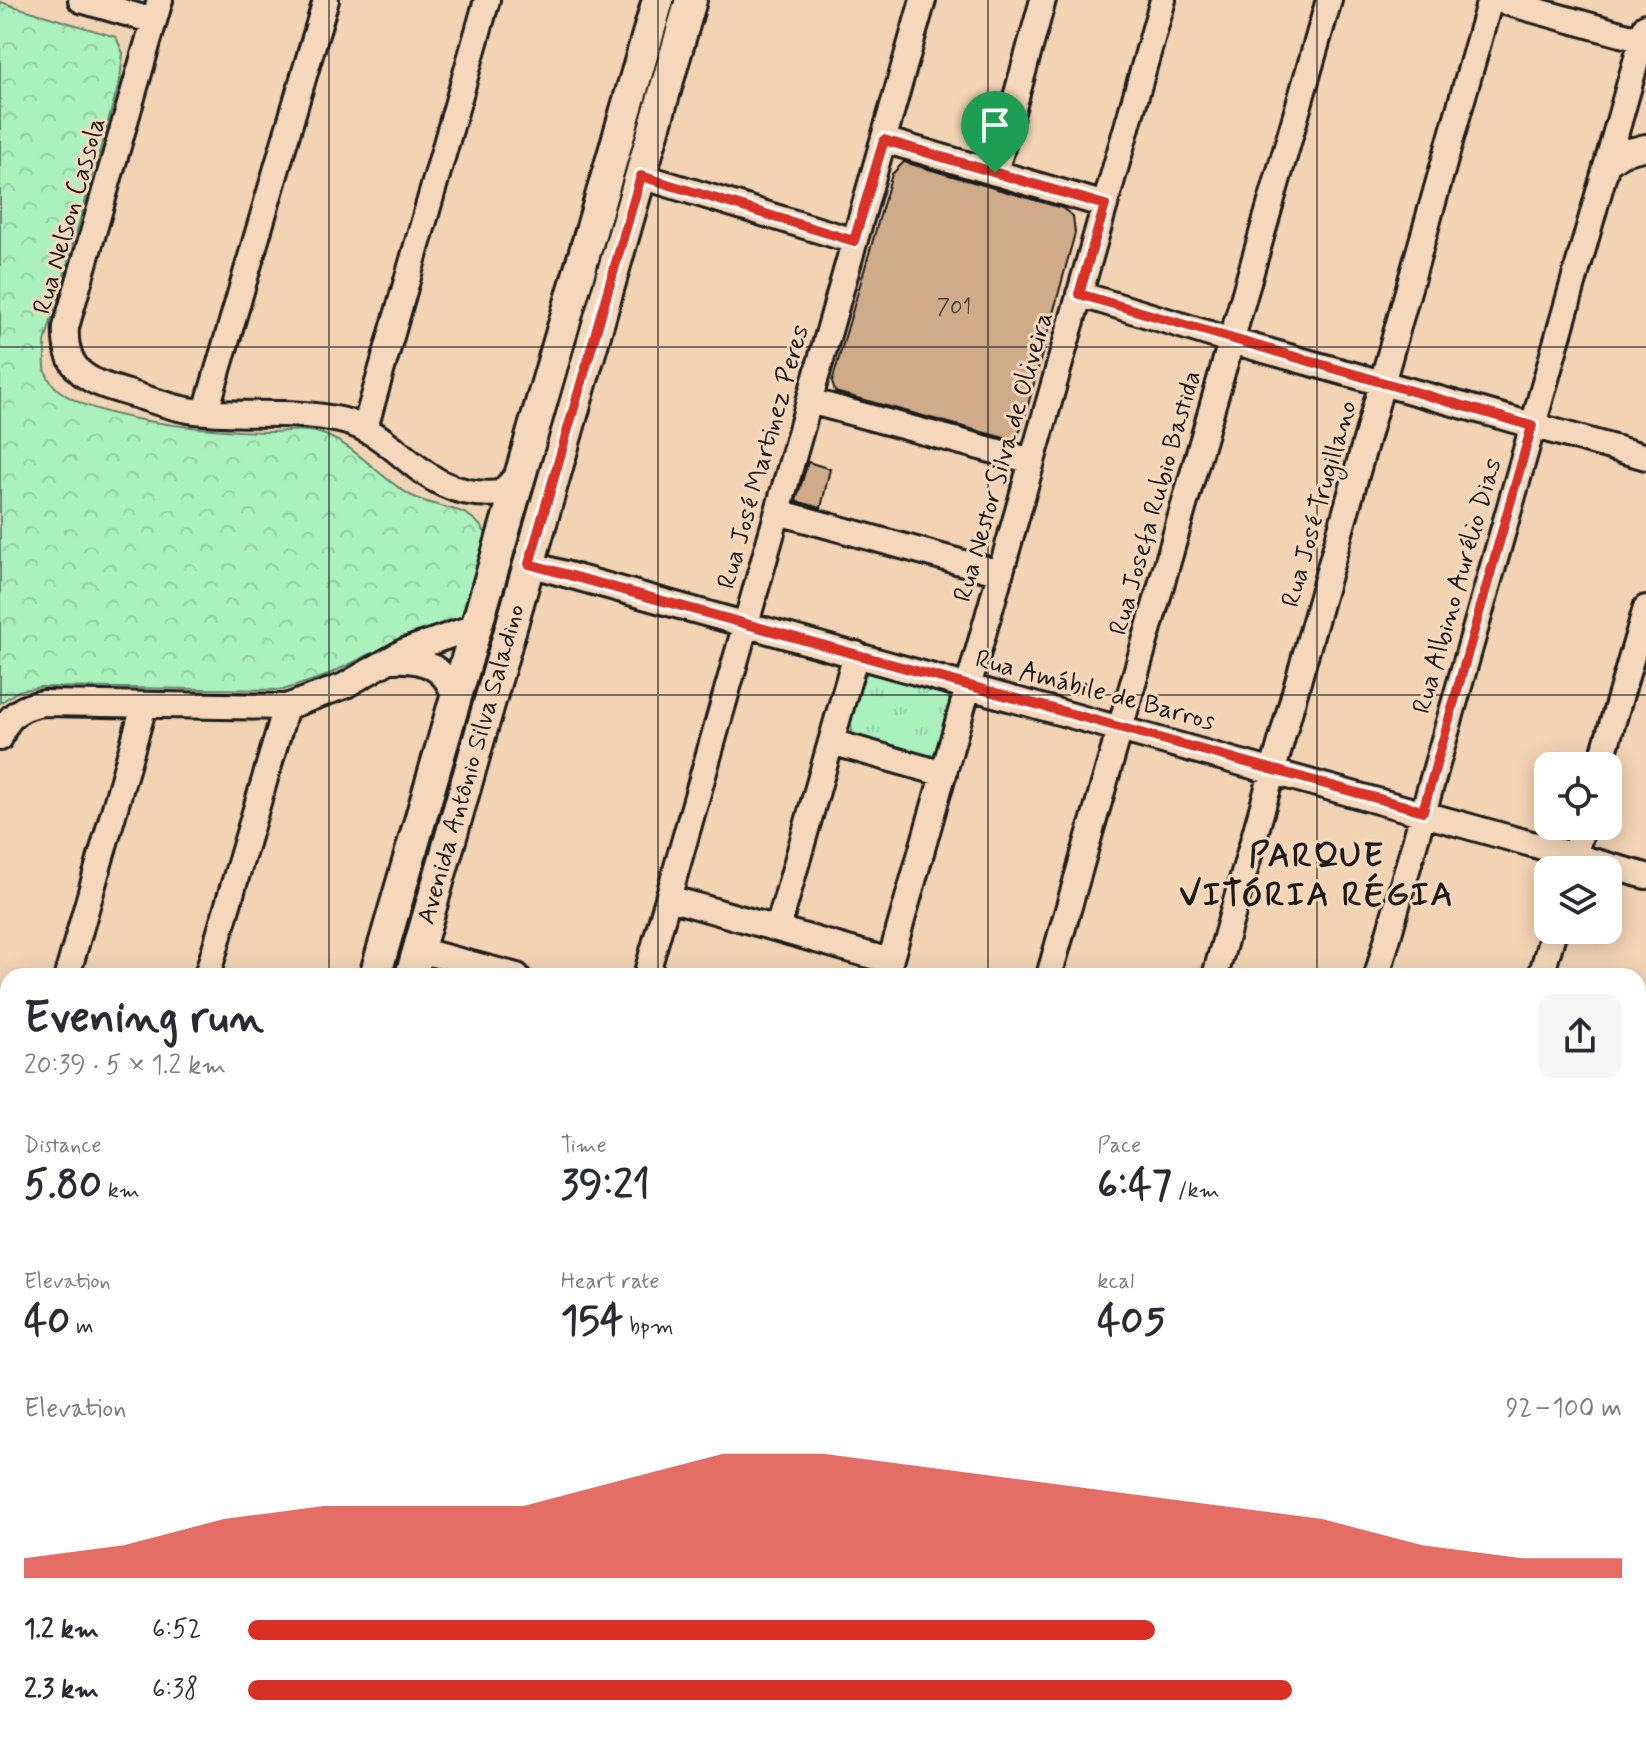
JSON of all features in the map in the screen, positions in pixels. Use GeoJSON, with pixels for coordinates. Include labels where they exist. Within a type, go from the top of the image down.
{"type":"FeatureCollection","features":[{"type":"Feature","properties":{"kind":"main road","name":"Avenida Antônio Silva Saladino"},"geometry":{"type":"LineString","coordinates":[[434,779],[658,0]]}},
{"type":"Feature","properties":{"kind":"main road","name":"Avenida Antônio Silva Saladino"},"geometry":{"type":"LineString","coordinates":[[414,963],[691,0]]}},
{"type":"Feature","properties":{"kind":"main road"},"geometry":{"type":"LineString","coordinates":[[414,963],[406,919],[434,779]]}},
{"type":"Feature","properties":{"kind":"main road"},"geometry":{"type":"LineString","coordinates":[[377,968],[434,779]]}},
{"type":"Feature","properties":{"kind":"street"},"geometry":{"type":"LineString","coordinates":[[81,0],[157,10]]}},
{"type":"Feature","properties":{"kind":"street"},"geometry":{"type":"LineString","coordinates":[[206,411],[326,0]]}},
{"type":"Feature","properties":{"kind":"street"},"geometry":{"type":"LineString","coordinates":[[365,428],[487,0]]}},
{"type":"Feature","properties":{"kind":"street","name":"Rua José Martinez Peres"},"geometry":{"type":"LineString","coordinates":[[648,968],[923,0]]}},
{"type":"Feature","properties":{"kind":"street"},"geometry":{"type":"LineString","coordinates":[[995,173],[1043,0]]}},
{"type":"Feature","properties":{"kind":"street","name":"Rua Nestor Silva de Oliveira"},"geometry":{"type":"LineString","coordinates":[[888,968],[1163,0]]}},
{"type":"Feature","properties":{"kind":"street","name":"Rua Josefa Rubio Bastida"},"geometry":{"type":"LineString","coordinates":[[1051,968],[1329,0]]}},
{"type":"Feature","properties":{"kind":"street","name":"Rua José Trugillano"},"geometry":{"type":"LineString","coordinates":[[1217,968],[1490,0]]}},
{"type":"Feature","properties":{"kind":"street"},"geometry":{"type":"LineString","coordinates":[[1498,0],[1645,36]]}},
{"type":"Feature","properties":{"kind":"street","name":"Rua Nelson Cassola"},"geometry":{"type":"LineString","coordinates":[[157,10],[66,327],[65,345],[81,375],[95,383],[187,410],[338,419],[365,428],[427,478],[462,490],[501,493],[520,473]]}},
{"type":"Feature","properties":{"kind":"street","name":"Rua Albino Aurélio Dias"},"geometry":{"type":"LineString","coordinates":[[1379,968],[1645,36]]}},
{"type":"Feature","properties":{"kind":"street"},"geometry":{"type":"LineString","coordinates":[[884,140],[1105,205]]}},
{"type":"Feature","properties":{"kind":"street"},"geometry":{"type":"LineString","coordinates":[[1607,164],[1622,153],[1646,147]]}},
{"type":"Feature","properties":{"kind":"street"},"geometry":{"type":"LineString","coordinates":[[641,176],[854,241]]}},
{"type":"Feature","properties":{"kind":"street"},"geometry":{"type":"LineString","coordinates":[[1079,294],[1232,341],[1646,457]]}},
{"type":"Feature","properties":{"kind":"street"},"geometry":{"type":"LineString","coordinates":[[809,401],[1032,461]]}},
{"type":"Feature","properties":{"kind":"street","name":"Rua Nelson Cassola"},"geometry":{"type":"LineString","coordinates":[[462,490],[488,510],[499,532],[500,545]]}},
{"type":"Feature","properties":{"kind":"street"},"geometry":{"type":"LineString","coordinates":[[778,512],[1000,573]]}},
{"type":"Feature","properties":{"kind":"street","name":"Rua Amábile de Barros"},"geometry":{"type":"LineString","coordinates":[[529,564],[1423,811],[1555,856]]}},
{"type":"Feature","properties":{"kind":"street"},"geometry":{"type":"LineString","coordinates":[[1604,752],[1646,611]]}},
{"type":"Feature","properties":{"kind":"street"},"geometry":{"type":"LineString","coordinates":[[0,738],[13,715],[31,705],[286,707],[344,686],[434,640],[477,626]]}},
{"type":"Feature","properties":{"kind":"street"},"geometry":{"type":"LineString","coordinates":[[778,928],[856,654]]}},
{"type":"Feature","properties":{"kind":"street"},"geometry":{"type":"LineString","coordinates":[[390,661],[421,661],[434,668],[450,683],[456,705]]}},
{"type":"Feature","properties":{"kind":"street"},"geometry":{"type":"LineString","coordinates":[[69,968],[144,706]]}},
{"type":"Feature","properties":{"kind":"street"},"geometry":{"type":"LineString","coordinates":[[209,968],[286,707]]}},
{"type":"Feature","properties":{"kind":"street"},"geometry":{"type":"LineString","coordinates":[[831,742],[944,774]]}},
{"type":"Feature","properties":{"kind":"street","name":"Rua Amábile de Barros"},"geometry":{"type":"LineString","coordinates":[[1622,871],[1646,876]]}},
{"type":"Feature","properties":{"kind":"street"},"geometry":{"type":"LineString","coordinates":[[669,898],[778,928],[888,968]]}},
{"type":"Feature","properties":{"kind":"street"},"geometry":{"type":"LineString","coordinates":[[1543,968],[1550,944]]}},
{"type":"Feature","properties":{"kind":"street"},"geometry":{"type":"LineString","coordinates":[[414,963],[454,968]]}},
{"type":"Feature","properties":{"kind":"green space"},"geometry":{"type":"Polygon","coordinates":[[[0,2],[116,37],[123,53],[120,80],[45,342],[46,372],[58,389],[80,403],[146,421],[246,431],[310,431],[343,444],[412,496],[464,513],[481,526],[488,537],[470,618],[406,637],[323,677],[283,690],[40,687],[18,691],[0,703],[0,2]]]}},
{"type":"Feature","properties":{"kind":"green space"},"geometry":{"type":"Polygon","coordinates":[[[869,671],[948,693],[950,704],[937,751],[928,757],[853,735],[851,720],[854,702],[860,684],[869,671]]]}},
{"type":"Feature","properties":{"kind":"building"},"geometry":{"type":"Polygon","coordinates":[[[904,162],[1062,208],[1073,216],[1075,233],[1022,427],[1016,438],[1008,439],[835,392],[832,382],[892,174],[904,162]]]}},
{"type":"Feature","properties":{"kind":"building"},"geometry":{"type":"Polygon","coordinates":[[[808,462],[830,469],[821,508],[796,501],[808,462]]]}},
{"type":"Feature","properties":{"kind":"district","name":"PARQUE VITÓRIA RÉGIA"},"geometry":{"type":"Point","coordinates":[1317,876]}},
{"type":"Feature","properties":{"kind":"route"},"geometry":{"type":"LineString","coordinates":[[884,140],[995,173],[1105,205],[1079,294],[1532,426],[1423,811],[529,564],[641,176],[854,241],[884,140]]}}]}
